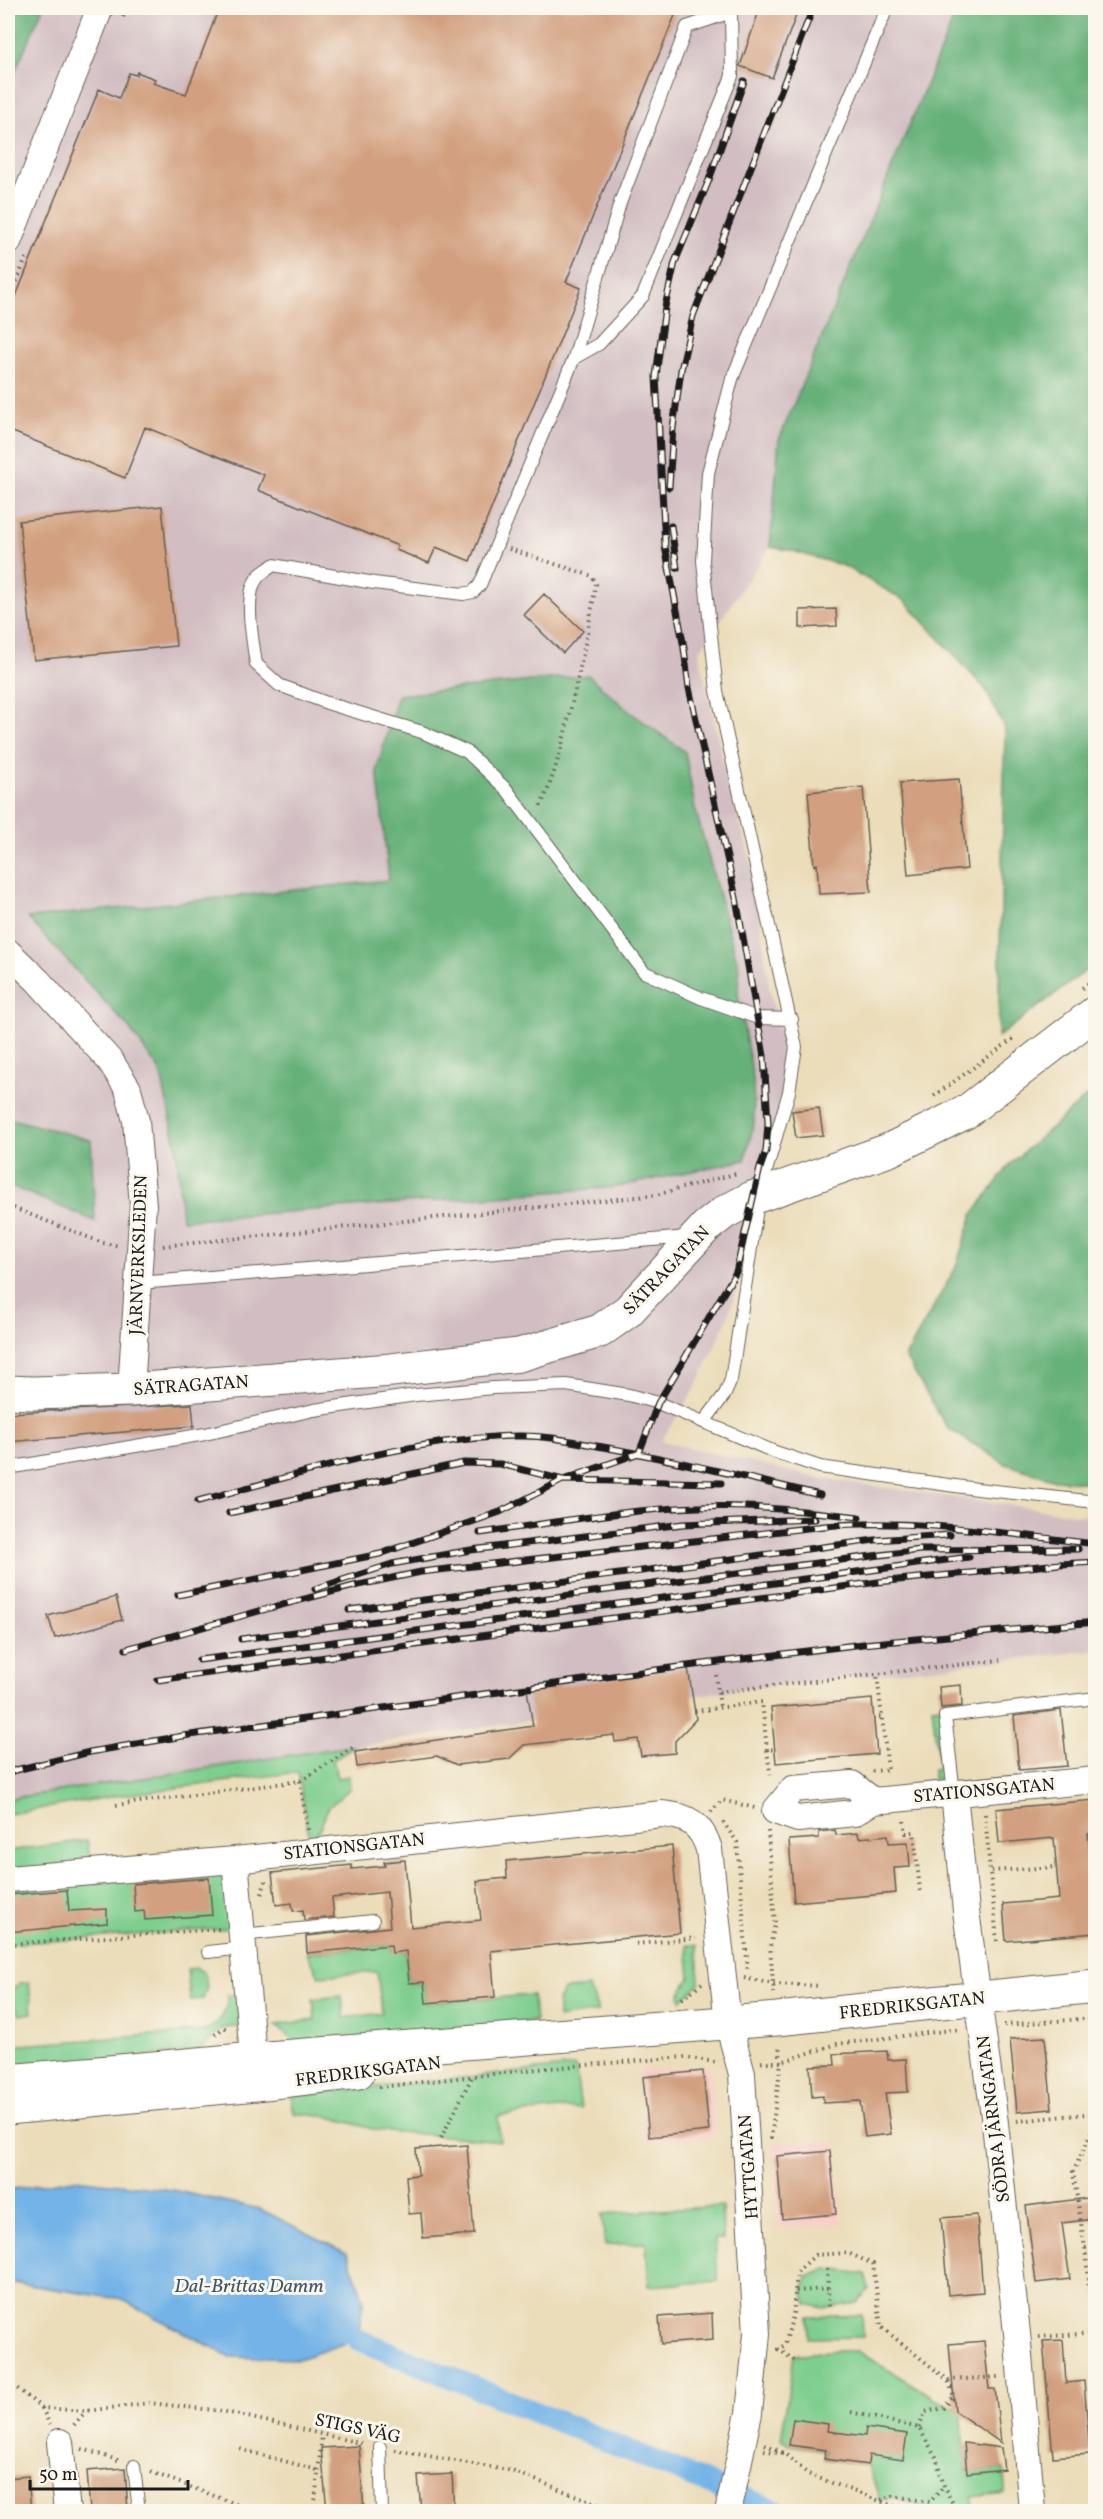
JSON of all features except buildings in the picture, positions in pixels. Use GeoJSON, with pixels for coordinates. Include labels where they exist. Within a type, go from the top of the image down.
{"type":"FeatureCollection","features":[{"type":"Feature","properties":{"kind":"street"},"geometry":{"type":"LineString","coordinates":[[8,242],[100,8]]}},
{"type":"Feature","properties":{"kind":"street","name":"JÄRNVERKSLEDEN"},"geometry":{"type":"LineString","coordinates":[[8,952],[38,981],[111,1062],[128,1089],[136,1121],[141,1159],[143,1205],[131,1390]]}},
{"type":"Feature","properties":{"kind":"street","name":"SÄTRAGATAN"},"geometry":{"type":"LineString","coordinates":[[8,1392],[131,1390],[403,1368],[519,1355],[600,1331],[628,1311],[706,1226],[763,1181],[889,1149],[966,1112],[1086,1002]]}},
{"type":"Feature","properties":{"kind":"street","name":"STATIONSGATAN"},"geometry":{"type":"LineString","coordinates":[[873,1801],[1095,1780]]}},
{"type":"Feature","properties":{"kind":"street","name":"SÖDRA JÄRNGATAN"},"geometry":{"type":"LineString","coordinates":[[954,1793],[966,1911],[995,2123],[1032,2511]]}},
{"type":"Feature","properties":{"kind":"street","name":"STATIONSGATAN"},"geometry":{"type":"LineString","coordinates":[[8,1879],[235,1860],[311,1850],[662,1814],[704,1819]]}},
{"type":"Feature","properties":{"kind":"street","name":"HYTTGATAN"},"geometry":{"type":"LineString","coordinates":[[704,1819],[710,1849],[728,2024],[742,2074],[757,2334],[749,2413],[728,2511]]}},
{"type":"Feature","properties":{"kind":"street"},"geometry":{"type":"LineString","coordinates":[[235,1860],[235,1937],[255,2072]]}},
{"type":"Feature","properties":{"kind":"street","name":"FREDRIKSGATAN"},"geometry":{"type":"LineString","coordinates":[[8,2108],[255,2072],[685,2032],[728,2024],[981,2012],[1095,1986]]}},
{"type":"Feature","properties":{"kind":"street","name":"FREDRIKSGATAN"},"geometry":{"type":"LineString","coordinates":[[8,2081],[255,2072]]}},
{"type":"Feature","properties":{"kind":"street"},"geometry":{"type":"LineString","coordinates":[[60,2442],[67,2511]]}},
{"type":"Feature","properties":{"kind":"lane"},"geometry":{"type":"LineString","coordinates":[[704,1422],[725,1394],[731,1380],[763,1181],[789,1092],[796,1047],[792,1019],[717,691],[703,561],[708,473],[732,379],[887,8]]}},
{"type":"Feature","properties":{"kind":"lane"},"geometry":{"type":"LineString","coordinates":[[574,358],[599,344],[643,296],[732,76],[732,10],[687,27],[620,203],[574,358],[480,585],[473,592],[463,594],[374,583],[273,565],[257,577],[250,598],[256,664],[279,685],[327,703],[422,732],[467,752],[507,790],[644,972],[701,998],[758,1018],[792,1019]]}},
{"type":"Feature","properties":{"kind":"lane"},"geometry":{"type":"LineString","coordinates":[[139,1283],[698,1236]]}},
{"type":"Feature","properties":{"kind":"lane"},"geometry":{"type":"LineString","coordinates":[[8,1468],[205,1434],[314,1410],[416,1395],[493,1388],[566,1385],[658,1403],[775,1452],[820,1467],[977,1489],[1095,1502]]}},
{"type":"Feature","properties":{"kind":"lane"},"geometry":{"type":"LineString","coordinates":[[954,1793],[945,1716],[1095,1698]]}},
{"type":"Feature","properties":{"kind":"lane"},"geometry":{"type":"LineString","coordinates":[[208,1952],[235,1937],[373,1921]]}},
{"type":"Feature","properties":{"kind":"lane"},"geometry":{"type":"LineString","coordinates":[[380,2447],[382,2511]]}},
{"type":"Feature","properties":{"kind":"lane"},"geometry":{"type":"LineString","coordinates":[[135,2466],[139,2511]]}},
{"type":"Feature","properties":{"kind":"path"},"geometry":{"type":"LineString","coordinates":[[495,545],[592,576],[596,584],[587,641],[564,742],[547,794],[532,823]]}},
{"type":"Feature","properties":{"kind":"path"},"geometry":{"type":"LineString","coordinates":[[1086,1002],[1095,978]]}},
{"type":"Feature","properties":{"kind":"path"},"geometry":{"type":"LineString","coordinates":[[930,1099],[1020,1034]]}},
{"type":"Feature","properties":{"kind":"path"},"geometry":{"type":"LineString","coordinates":[[8,1206],[103,1243],[141,1249],[656,1195],[763,1181]]}},
{"type":"Feature","properties":{"kind":"path"},"geometry":{"type":"LineString","coordinates":[[718,1692],[1000,1660]]}},
{"type":"Feature","properties":{"kind":"path"},"geometry":{"type":"LineString","coordinates":[[868,1771],[888,1770],[877,1674]]}},
{"type":"Feature","properties":{"kind":"path"},"geometry":{"type":"LineString","coordinates":[[716,1675],[720,1707]]}},
{"type":"Feature","properties":{"kind":"path"},"geometry":{"type":"LineString","coordinates":[[695,1711],[762,1702],[771,1783]]}},
{"type":"Feature","properties":{"kind":"path"},"geometry":{"type":"LineString","coordinates":[[873,1718],[882,1717]]}},
{"type":"Feature","properties":{"kind":"path"},"geometry":{"type":"LineString","coordinates":[[116,1805],[300,1781],[354,1747]]}},
{"type":"Feature","properties":{"kind":"path"},"geometry":{"type":"LineString","coordinates":[[767,1750],[775,1749]]}},
{"type":"Feature","properties":{"kind":"path"},"geometry":{"type":"LineString","coordinates":[[300,1781],[311,1850]]}},
{"type":"Feature","properties":{"kind":"path"},"geometry":{"type":"LineString","coordinates":[[704,1819],[722,1800],[766,1810]]}},
{"type":"Feature","properties":{"kind":"path"},"geometry":{"type":"LineString","coordinates":[[985,1813],[997,1941]]}},
{"type":"Feature","properties":{"kind":"path"},"geometry":{"type":"LineString","coordinates":[[913,1817],[904,1818],[906,1833],[914,1832],[920,1891]]}},
{"type":"Feature","properties":{"kind":"path"},"geometry":{"type":"LineString","coordinates":[[774,1984],[770,1947],[776,1924],[768,1828],[778,1828]]}},
{"type":"Feature","properties":{"kind":"path"},"geometry":{"type":"LineString","coordinates":[[990,1871],[1056,1867]]}},
{"type":"Feature","properties":{"kind":"path"},"geometry":{"type":"LineString","coordinates":[[984,1872],[985,1883]]}},
{"type":"Feature","properties":{"kind":"path"},"geometry":{"type":"LineString","coordinates":[[986,1894],[990,1938]]}},
{"type":"Feature","properties":{"kind":"path"},"geometry":{"type":"LineString","coordinates":[[8,1944],[235,1937]]}},
{"type":"Feature","properties":{"kind":"path"},"geometry":{"type":"LineString","coordinates":[[636,1944],[696,1938]]}},
{"type":"Feature","properties":{"kind":"path"},"geometry":{"type":"LineString","coordinates":[[681,2000],[699,1984]]}},
{"type":"Feature","properties":{"kind":"path"},"geometry":{"type":"LineString","coordinates":[[781,2062],[837,2044],[981,2012],[1095,2018]]}},
{"type":"Feature","properties":{"kind":"path"},"geometry":{"type":"LineString","coordinates":[[370,2088],[472,2076],[685,2057]]}},
{"type":"Feature","properties":{"kind":"path"},"geometry":{"type":"LineString","coordinates":[[441,2138],[472,2076]]}},
{"type":"Feature","properties":{"kind":"path"},"geometry":{"type":"LineString","coordinates":[[995,2123],[1095,2113]]}},
{"type":"Feature","properties":{"kind":"path"},"geometry":{"type":"LineString","coordinates":[[1017,2338],[1095,2333],[1073,2172],[1095,2123]]}},
{"type":"Feature","properties":{"kind":"path"},"geometry":{"type":"LineString","coordinates":[[1085,2248],[1095,2246]]}},
{"type":"Feature","properties":{"kind":"path"},"geometry":{"type":"LineString","coordinates":[[794,2360],[778,2349],[785,2345],[793,2315],[797,2272],[815,2255],[848,2253],[873,2264],[881,2327],[948,2380],[954,2396],[944,2408],[926,2412],[919,2428]]}},
{"type":"Feature","properties":{"kind":"path"},"geometry":{"type":"LineString","coordinates":[[827,2269],[829,2307]]}},
{"type":"Feature","properties":{"kind":"path"},"geometry":{"type":"LineString","coordinates":[[796,2291],[828,2289]]}},
{"type":"Feature","properties":{"kind":"path"},"geometry":{"type":"LineString","coordinates":[[948,2380],[1020,2375]]}},
{"type":"Feature","properties":{"kind":"path","name":"STIGS VÄG"},"geometry":{"type":"LineString","coordinates":[[8,2381],[42,2408],[86,2411],[149,2403],[222,2411],[322,2435],[512,2471],[619,2511]]}},
{"type":"Feature","properties":{"kind":"path"},"geometry":{"type":"LineString","coordinates":[[851,2412],[919,2428],[936,2457],[944,2486],[957,2511]]}},
{"type":"Feature","properties":{"kind":"path"},"geometry":{"type":"LineString","coordinates":[[314,2511],[322,2435]]}},
{"type":"Feature","properties":{"kind":"path"},"geometry":{"type":"LineString","coordinates":[[60,2442],[135,2466],[257,2511]]}},
{"type":"Feature","properties":{"kind":"path"},"geometry":{"type":"LineString","coordinates":[[764,2447],[786,2455],[808,2474],[909,2511]]}},
{"type":"Feature","properties":{"kind":"path"},"geometry":{"type":"LineString","coordinates":[[240,2449],[317,2470]]}},
{"type":"Feature","properties":{"kind":"path"},"geometry":{"type":"LineString","coordinates":[[880,2500],[893,2496],[930,2502],[944,2486]]}},
{"type":"Feature","properties":{"kind":"path"},"geometry":{"type":"LineString","coordinates":[[1032,2511],[1095,2505]]}},
{"type":"Feature","properties":{"kind":"shaded area"},"geometry":{"type":"Polygon","coordinates":[[[8,8],[958,8],[779,440],[770,547],[699,652],[724,766],[753,868],[769,986],[782,1040],[782,1091],[779,1144],[748,1259],[725,1324],[694,1391],[661,1441],[823,1479],[1095,1517],[1095,1650],[718,1692],[8,1799],[8,8]]]}},
{"type":"Feature","properties":{"kind":"shaded area"},"geometry":{"type":"Polygon","coordinates":[[[711,2066],[714,2136],[646,2142],[639,2070],[711,2066]]]}},
{"type":"Feature","properties":{"kind":"shaded area"},"geometry":{"type":"Polygon","coordinates":[[[835,2141],[842,2224],[778,2228],[772,2142],[835,2141]]]}},
{"type":"Feature","properties":{"kind":"green space"},"geometry":{"type":"Polygon","coordinates":[[[8,8],[43,8],[8,87],[8,8]]]}},
{"type":"Feature","properties":{"kind":"green space"},"geometry":{"type":"Polygon","coordinates":[[[958,8],[1096,8],[1095,964],[998,1037],[1005,729],[985,689],[904,600],[844,566],[789,550],[770,547],[779,440],[958,8]]]}},
{"type":"Feature","properties":{"kind":"green space"},"geometry":{"type":"Polygon","coordinates":[[[588,675],[630,712],[685,752],[695,808],[739,968],[738,995],[753,1078],[754,1123],[745,1160],[617,1187],[182,1220],[176,1144],[160,1071],[128,1027],[28,918],[389,880],[377,769],[398,695],[588,675]]]}},
{"type":"Feature","properties":{"kind":"green space"},"geometry":{"type":"Polygon","coordinates":[[[1095,1089],[1095,1483],[1055,1480],[1006,1464],[947,1428],[905,1357],[955,1269],[973,1214],[1010,1164],[1095,1089]]]}},
{"type":"Feature","properties":{"kind":"green space"},"geometry":{"type":"Polygon","coordinates":[[[8,1118],[91,1140],[95,1221],[8,1185],[8,1118]]]}},
{"type":"Feature","properties":{"kind":"green space"},"geometry":{"type":"Polygon","coordinates":[[[941,1706],[945,1716],[948,1778],[933,1779],[933,1769],[939,1768],[932,1707],[941,1706]]]}},
{"type":"Feature","properties":{"kind":"green space"},"geometry":{"type":"Polygon","coordinates":[[[354,1747],[333,1760],[337,1778],[349,1776],[350,1788],[328,1808],[320,1828],[310,1843],[298,1772],[115,1796],[8,1814],[8,1799],[354,1747]]]}},
{"type":"Feature","properties":{"kind":"green space"},"geometry":{"type":"Polygon","coordinates":[[[87,1840],[92,1872],[8,1879],[8,1851],[87,1840]]]}},
{"type":"Feature","properties":{"kind":"green space"},"geometry":{"type":"Polygon","coordinates":[[[225,1872],[231,1928],[8,1944],[8,1890],[225,1872]]]}},
{"type":"Feature","properties":{"kind":"green space"},"geometry":{"type":"Polygon","coordinates":[[[391,1945],[392,1952],[406,1951],[409,1983],[424,1982],[426,2003],[532,1995],[536,2021],[300,2045],[275,2025],[315,2020],[313,1999],[342,1996],[344,2018],[382,2013],[377,1972],[319,1976],[307,1953],[391,1945]]]}},
{"type":"Feature","properties":{"kind":"green space"},"geometry":{"type":"Polygon","coordinates":[[[687,1945],[697,1945],[699,1984],[681,2000],[680,1994],[690,1978],[687,1945]]]}},
{"type":"Feature","properties":{"kind":"green space"},"geometry":{"type":"Polygon","coordinates":[[[196,1968],[205,1973],[207,1988],[203,1999],[190,2000],[187,1969],[196,1968]]]}},
{"type":"Feature","properties":{"kind":"green space"},"geometry":{"type":"Polygon","coordinates":[[[29,1982],[32,2013],[20,2015],[14,2005],[12,1990],[20,1983],[29,1982]]]}},
{"type":"Feature","properties":{"kind":"green space"},"geometry":{"type":"Polygon","coordinates":[[[588,1987],[598,2012],[558,2018],[558,2000],[564,1990],[588,1987]]]}},
{"type":"Feature","properties":{"kind":"green space"},"geometry":{"type":"Polygon","coordinates":[[[227,1995],[248,1995],[251,2026],[223,2028],[198,2051],[8,2069],[8,2046],[206,2031],[222,2016],[226,2007],[227,1995]]]}},
{"type":"Feature","properties":{"kind":"green space"},"geometry":{"type":"Polygon","coordinates":[[[575,2066],[581,2109],[568,2108],[498,2116],[500,2141],[376,2130],[330,2117],[294,2113],[291,2096],[575,2066]]]}},
{"type":"Feature","properties":{"kind":"green space"},"geometry":{"type":"Polygon","coordinates":[[[722,2206],[723,2239],[715,2239],[718,2281],[649,2286],[646,2243],[605,2245],[602,2214],[722,2206]]]}},
{"type":"Feature","properties":{"kind":"green space"},"geometry":{"type":"Polygon","coordinates":[[[827,2269],[865,2274],[869,2289],[857,2303],[824,2308],[807,2304],[803,2290],[807,2277],[827,2269]]]}},
{"type":"Feature","properties":{"kind":"green space"},"geometry":{"type":"Polygon","coordinates":[[[862,2315],[863,2337],[809,2338],[808,2317],[862,2315]]]}},
{"type":"Feature","properties":{"kind":"green space"},"geometry":{"type":"Polygon","coordinates":[[[857,2351],[943,2403],[961,2410],[967,2472],[1004,2469],[1005,2493],[971,2497],[974,2511],[936,2511],[893,2497],[880,2500],[868,2465],[824,2459],[825,2450],[789,2445],[781,2440],[794,2355],[857,2351]]]}},
{"type":"Feature","properties":{"kind":"water","name":"Dal-Brittas Damm"},"geometry":{"type":"Polygon","coordinates":[[[74,2179],[172,2190],[260,2209],[347,2253],[364,2300],[357,2339],[299,2359],[230,2357],[121,2299],[8,2282],[8,2190],[74,2179]]]}},
{"type":"Feature","properties":{"kind":"waterway"},"geometry":{"type":"LineString","coordinates":[[357,2339],[779,2512]]}},
{"type":"Feature","properties":{"kind":"railway"},"geometry":{"type":"LineString","coordinates":[[669,487],[673,428],[681,370],[693,316],[813,8]]}},
{"type":"Feature","properties":{"kind":"railway"},"geometry":{"type":"LineString","coordinates":[[178,1595],[380,1554],[500,1512],[563,1480],[639,1453],[658,1403],[736,1272],[766,1151],[768,1123],[764,1056],[736,898],[689,688],[665,546],[656,376],[665,307],[675,262],[709,180],[744,81]]}},
{"type":"Feature","properties":{"kind":"railway"},"geometry":{"type":"LineString","coordinates":[[671,526],[677,568]]}},
{"type":"Feature","properties":{"kind":"railway"},"geometry":{"type":"LineString","coordinates":[[198,1501],[396,1450],[477,1438],[517,1436],[560,1439],[630,1452],[820,1495]]}},
{"type":"Feature","properties":{"kind":"railway"},"geometry":{"type":"LineString","coordinates":[[229,1513],[464,1463],[500,1464],[563,1480],[721,1483]]}},
{"type":"Feature","properties":{"kind":"railway"},"geometry":{"type":"LineString","coordinates":[[480,1533],[617,1513],[672,1508],[759,1508],[859,1517]]}},
{"type":"Feature","properties":{"kind":"railway"},"geometry":{"type":"LineString","coordinates":[[315,1589],[392,1564],[471,1550],[683,1524],[815,1519]]}},
{"type":"Feature","properties":{"kind":"railway"},"geometry":{"type":"LineString","coordinates":[[126,1649],[354,1586],[421,1572],[825,1526],[859,1524],[927,1526],[1096,1544]]}},
{"type":"Feature","properties":{"kind":"railway"},"geometry":{"type":"LineString","coordinates":[[349,1610],[875,1540],[950,1535]]}},
{"type":"Feature","properties":{"kind":"railway"},"geometry":{"type":"LineString","coordinates":[[241,1639],[920,1550],[1078,1549]]}},
{"type":"Feature","properties":{"kind":"railway"},"geometry":{"type":"LineString","coordinates":[[199,1660],[969,1557]]}},
{"type":"Feature","properties":{"kind":"railway"},"geometry":{"type":"LineString","coordinates":[[158,1680],[878,1582],[1096,1562]]}},
{"type":"Feature","properties":{"kind":"railway"},"geometry":{"type":"LineString","coordinates":[[8,1772],[90,1752],[183,1736],[663,1669],[863,1644],[1096,1622]]}}]}
